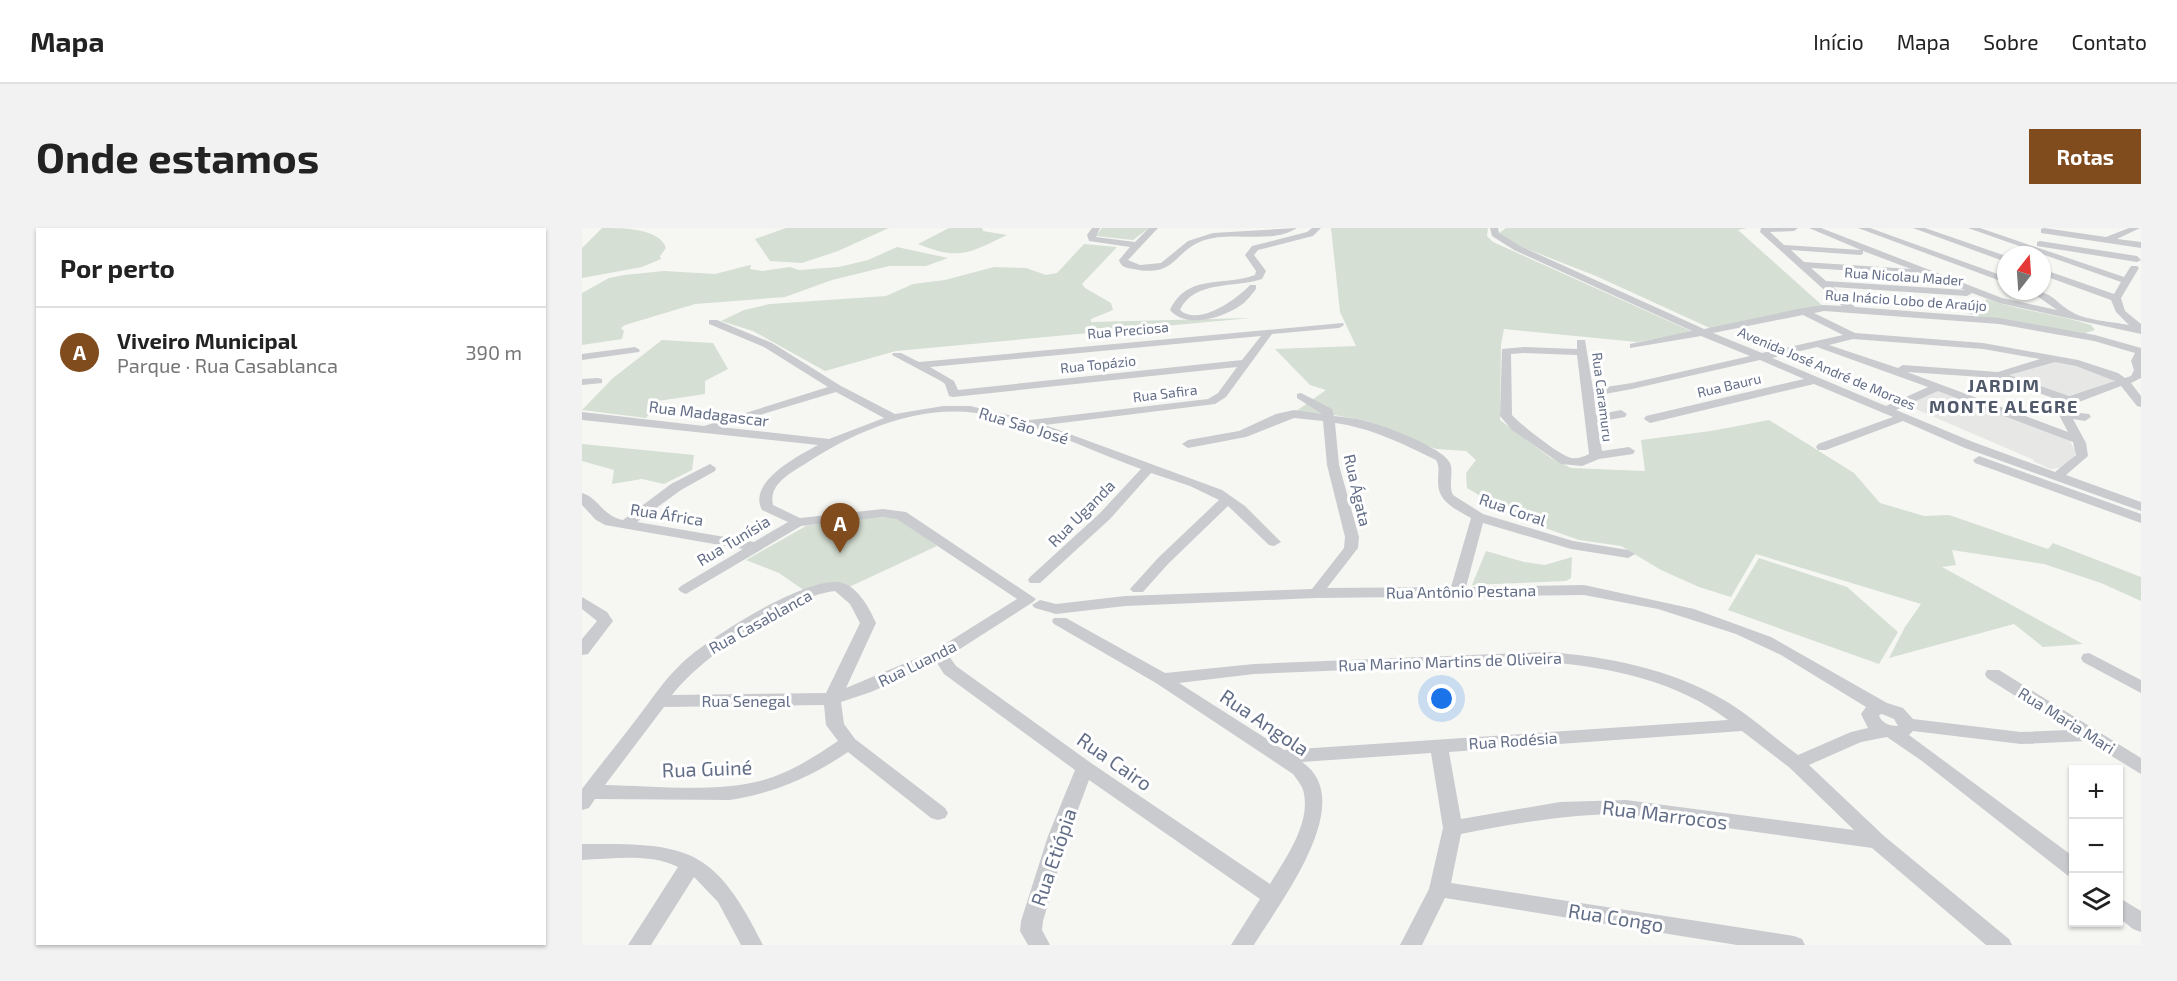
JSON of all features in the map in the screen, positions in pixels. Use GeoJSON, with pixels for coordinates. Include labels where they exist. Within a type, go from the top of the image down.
{"type":"FeatureCollection","features":[{"type":"Feature","properties":{"kind":"street"},"geometry":{"type":"LineString","coordinates":[[1096,228],[1091,235],[1092,239],[1137,245]]}},
{"type":"Feature","properties":{"kind":"street"},"geometry":{"type":"LineString","coordinates":[[1154,228],[1123,262],[1129,266],[1149,267],[1168,263],[1183,248],[1201,239],[1293,228]]}},
{"type":"Feature","properties":{"kind":"street"},"geometry":{"type":"LineString","coordinates":[[1237,316],[1184,316],[1175,310],[1181,297],[1196,288],[1242,284],[1259,277],[1259,267],[1249,255],[1255,248],[1310,234],[1317,228]]}},
{"type":"Feature","properties":{"kind":"street","name":"Avenida José André de Moraes"},"geometry":{"type":"LineString","coordinates":[[1494,228],[1495,234],[1517,248],[1704,333],[1886,410],[2056,477],[2141,507]]}},
{"type":"Feature","properties":{"kind":"street"},"geometry":{"type":"LineString","coordinates":[[1794,228],[1763,230],[1851,309]]}},
{"type":"Feature","properties":{"kind":"street"},"geometry":{"type":"LineString","coordinates":[[1813,228],[2016,305],[2141,330]]}},
{"type":"Feature","properties":{"kind":"street"},"geometry":{"type":"LineString","coordinates":[[1862,228],[1997,277]]}},
{"type":"Feature","properties":{"kind":"street"},"geometry":{"type":"LineString","coordinates":[[1917,228],[1997,256]]}},
{"type":"Feature","properties":{"kind":"street"},"geometry":{"type":"LineString","coordinates":[[1972,228],[2129,280],[2141,276]]}},
{"type":"Feature","properties":{"kind":"street"},"geometry":{"type":"LineString","coordinates":[[2108,240],[2136,228]]}},
{"type":"Feature","properties":{"kind":"street"},"geometry":{"type":"LineString","coordinates":[[2042,244],[2044,229],[2141,245]]}},
{"type":"Feature","properties":{"kind":"street"},"geometry":{"type":"LineString","coordinates":[[2123,232],[2141,235]]}},
{"type":"Feature","properties":{"kind":"street"},"geometry":{"type":"LineString","coordinates":[[1880,241],[1891,239]]}},
{"type":"Feature","properties":{"kind":"street"},"geometry":{"type":"LineString","coordinates":[[2005,239],[2042,244],[2135,264],[2129,280],[2116,298],[2117,306],[2122,314],[2141,330]]}},
{"type":"Feature","properties":{"kind":"street"},"geometry":{"type":"LineString","coordinates":[[1782,247],[1876,253]]}},
{"type":"Feature","properties":{"kind":"street"},"geometry":{"type":"LineString","coordinates":[[1802,265],[1928,273]]}},
{"type":"Feature","properties":{"kind":"street"},"geometry":{"type":"LineString","coordinates":[[2051,275],[2116,298]]}},
{"type":"Feature","properties":{"kind":"street","name":"Rua Nicolau Mader"},"geometry":{"type":"LineString","coordinates":[[1823,284],[1983,294]]}},
{"type":"Feature","properties":{"kind":"street"},"geometry":{"type":"LineString","coordinates":[[1207,315],[1239,302],[1253,287]]}},
{"type":"Feature","properties":{"kind":"street"},"geometry":{"type":"LineString","coordinates":[[2051,299],[2069,315]]}},
{"type":"Feature","properties":{"kind":"street","name":"Rua Inácio Lobo de Araújo"},"geometry":{"type":"LineString","coordinates":[[1634,346],[1803,311],[1851,309],[1953,330],[2000,321],[2062,331],[2141,352]]}},
{"type":"Feature","properties":{"kind":"street"},"geometry":{"type":"LineString","coordinates":[[1803,311],[1853,336]]}},
{"type":"Feature","properties":{"kind":"street"},"geometry":{"type":"LineString","coordinates":[[713,322],[768,345],[837,388],[893,418]]}},
{"type":"Feature","properties":{"kind":"street","name":"Rua Preciosa"},"geometry":{"type":"LineString","coordinates":[[920,365],[1339,325]]}},
{"type":"Feature","properties":{"kind":"street"},"geometry":{"type":"LineString","coordinates":[[1589,393],[1632,386],[1853,336],[1953,330],[2103,370],[2124,382],[2141,404]]}},
{"type":"Feature","properties":{"kind":"street","name":"Rua Safira"},"geometry":{"type":"LineString","coordinates":[[1031,424],[1205,404],[1222,395],[1269,332]]}},
{"type":"Feature","properties":{"kind":"street"},"geometry":{"type":"LineString","coordinates":[[1816,344],[1885,367],[2076,439]]}},
{"type":"Feature","properties":{"kind":"street","name":"Rua Caramuru"},"geometry":{"type":"LineString","coordinates":[[1582,347],[1589,393],[1596,456],[1577,462],[1557,457],[1516,427],[1506,416],[1506,351],[1582,347]]}},
{"type":"Feature","properties":{"kind":"street"},"geometry":{"type":"LineString","coordinates":[[582,357],[635,350]]}},
{"type":"Feature","properties":{"kind":"street"},"geometry":{"type":"LineString","coordinates":[[2056,477],[2082,456],[2083,450],[2065,415],[2065,404],[2069,400],[2124,382],[2140,373],[2136,361],[2141,352]]}},
{"type":"Feature","properties":{"kind":"street"},"geometry":{"type":"LineString","coordinates":[[897,355],[951,383],[953,394],[943,400],[939,410]]}},
{"type":"Feature","properties":{"kind":"street"},"geometry":{"type":"LineString","coordinates":[[1998,375],[2057,358]]}},
{"type":"Feature","properties":{"kind":"street","name":"Rua Topázio"},"geometry":{"type":"LineString","coordinates":[[953,394],[1246,363]]}},
{"type":"Feature","properties":{"kind":"street"},"geometry":{"type":"LineString","coordinates":[[1885,367],[1998,375],[2069,400]]}},
{"type":"Feature","properties":{"kind":"street","name":"Rua Bauru"},"geometry":{"type":"LineString","coordinates":[[1650,419],[1815,380]]}},
{"type":"Feature","properties":{"kind":"street"},"geometry":{"type":"LineString","coordinates":[[582,382],[598,381]]}},
{"type":"Feature","properties":{"kind":"street"},"geometry":{"type":"LineString","coordinates":[[1280,417],[1311,387]]}},
{"type":"Feature","properties":{"kind":"street"},"geometry":{"type":"LineString","coordinates":[[1886,410],[1937,387]]}},
{"type":"Feature","properties":{"kind":"street"},"geometry":{"type":"LineString","coordinates":[[704,429],[837,388]]}},
{"type":"Feature","properties":{"kind":"street"},"geometry":{"type":"LineString","coordinates":[[968,409],[972,393]]}},
{"type":"Feature","properties":{"kind":"street"},"geometry":{"type":"LineString","coordinates":[[1188,444],[1242,434],[1280,417],[1300,414],[1329,419],[1326,408],[1301,396]]}},
{"type":"Feature","properties":{"kind":"street","name":"Rua São José"},"geometry":{"type":"LineString","coordinates":[[798,522],[767,507],[765,496],[774,480],[800,461],[831,443],[893,418],[939,410],[968,409],[1031,424],[1207,489],[1227,499],[1274,542]]}},
{"type":"Feature","properties":{"kind":"street"},"geometry":{"type":"LineString","coordinates":[[1592,419],[1621,414]]}},
{"type":"Feature","properties":{"kind":"street"},"geometry":{"type":"LineString","coordinates":[[2065,415],[2085,417]]}},
{"type":"Feature","properties":{"kind":"street","name":"Rua Madagascar"},"geometry":{"type":"LineString","coordinates":[[582,416],[831,443]]}},
{"type":"Feature","properties":{"kind":"street"},"geometry":{"type":"LineString","coordinates":[[1822,447],[1904,417]]}},
{"type":"Feature","properties":{"kind":"street","name":"Rua Coral"},"geometry":{"type":"LineString","coordinates":[[1329,419],[1360,423],[1382,430],[1440,458],[1445,465],[1444,490],[1447,497],[1478,516],[1571,545],[1628,554]]}},
{"type":"Feature","properties":{"kind":"street","name":"Rua Ágata"},"geometry":{"type":"LineString","coordinates":[[1316,593],[1351,548],[1352,537],[1333,465],[1329,419]]}},
{"type":"Feature","properties":{"kind":"street"},"geometry":{"type":"LineString","coordinates":[[1596,456],[1629,451]]}},
{"type":"Feature","properties":{"kind":"street"},"geometry":{"type":"LineString","coordinates":[[1978,460],[2141,519]]}},
{"type":"Feature","properties":{"kind":"street"},"geometry":{"type":"LineString","coordinates":[[625,525],[671,491],[710,468]]}},
{"type":"Feature","properties":{"kind":"street","name":"Rua Uganda"},"geometry":{"type":"LineString","coordinates":[[1035,580],[1106,516],[1149,468]]}},
{"type":"Feature","properties":{"kind":"street","name":"Rua África"},"geometry":{"type":"LineString","coordinates":[[582,497],[605,520],[757,547]]}},
{"type":"Feature","properties":{"kind":"street"},"geometry":{"type":"LineString","coordinates":[[1138,589],[1163,561],[1227,499]]}},
{"type":"Feature","properties":{"kind":"street"},"geometry":{"type":"LineString","coordinates":[[798,522],[883,513],[901,515],[972,561],[1030,604]]}},
{"type":"Feature","properties":{"kind":"street"},"geometry":{"type":"LineString","coordinates":[[1458,590],[1478,516]]}},
{"type":"Feature","properties":{"kind":"street","name":"Rua Tunísia"},"geometry":{"type":"LineString","coordinates":[[687,589],[798,522]]}},
{"type":"Feature","properties":{"kind":"street","name":"Rua Casablanca"},"geometry":{"type":"LineString","coordinates":[[659,700],[688,666],[718,642],[799,596],[831,586],[846,591],[858,604],[868,623],[832,699]]}},
{"type":"Feature","properties":{"kind":"street","name":"Rua Antônio Pestana"},"geometry":{"type":"LineString","coordinates":[[1030,604],[1056,609],[1091,604],[1316,593],[1458,590],[1560,589],[1627,597],[1714,622],[1785,650],[1816,669],[1890,723],[1928,756],[2069,866]]}},
{"type":"Feature","properties":{"kind":"street"},"geometry":{"type":"LineString","coordinates":[[582,602],[602,615],[604,621],[582,650]]}},
{"type":"Feature","properties":{"kind":"street","name":"Rua Luanda"},"geometry":{"type":"LineString","coordinates":[[832,699],[885,680],[940,655],[998,620],[1030,604]]}},
{"type":"Feature","properties":{"kind":"street"},"geometry":{"type":"LineString","coordinates":[[1060,621],[1162,679]]}},
{"type":"Feature","properties":{"kind":"street","name":"Rua Cairo"},"geometry":{"type":"LineString","coordinates":[[940,655],[950,670],[1085,768],[1271,896]]}},
{"type":"Feature","properties":{"kind":"street","name":"Rua Marino Martins de Oliveira"},"geometry":{"type":"LineString","coordinates":[[1162,679],[1296,667],[1460,659],[1566,657],[1623,668],[1669,682],[1718,704],[1796,763],[1877,841],[2001,945]]}},
{"type":"Feature","properties":{"kind":"street"},"geometry":{"type":"LineString","coordinates":[[2089,658],[2141,687]]}},
{"type":"Feature","properties":{"kind":"street","name":"Rua Maria Mari"},"geometry":{"type":"LineString","coordinates":[[1993,674],[2141,766]]}},
{"type":"Feature","properties":{"kind":"street","name":"Rua Angola"},"geometry":{"type":"LineString","coordinates":[[1162,679],[1299,769],[1309,781],[1314,794],[1315,806],[1311,826],[1300,850],[1242,945]]}},
{"type":"Feature","properties":{"kind":"street"},"geometry":{"type":"LineString","coordinates":[[832,699],[835,725],[849,744],[938,813]]}},
{"type":"Feature","properties":{"kind":"street","name":"Rua Senegal"},"geometry":{"type":"LineString","coordinates":[[659,700],[832,699]]}},
{"type":"Feature","properties":{"kind":"street"},"geometry":{"type":"LineString","coordinates":[[586,798],[659,700]]}},
{"type":"Feature","properties":{"kind":"street"},"geometry":{"type":"LineString","coordinates":[[1796,763],[1890,723],[2020,738],[2089,735]]}},
{"type":"Feature","properties":{"kind":"street","name":"Rua Rodésia"},"geometry":{"type":"LineString","coordinates":[[1279,757],[1748,725]]}},
{"type":"Feature","properties":{"kind":"street","name":"Rua Guiné"},"geometry":{"type":"LineString","coordinates":[[586,798],[730,793],[752,790],[787,780],[849,744]]}},
{"type":"Feature","properties":{"kind":"street"},"geometry":{"type":"LineString","coordinates":[[1411,945],[1439,888],[1453,828],[1439,745]]}},
{"type":"Feature","properties":{"kind":"street","name":"Rua Etiópia"},"geometry":{"type":"LineString","coordinates":[[1039,945],[1031,931],[1032,921],[1058,836],[1085,768]]}},
{"type":"Feature","properties":{"kind":"street","name":"Rua Marrocos"},"geometry":{"type":"LineString","coordinates":[[1453,828],[1549,809],[1585,806],[1626,807],[1877,841]]}},
{"type":"Feature","properties":{"kind":"street"},"geometry":{"type":"LineString","coordinates":[[582,852],[662,853],[692,863],[711,879],[725,897],[752,945]]}},
{"type":"Feature","properties":{"kind":"street"},"geometry":{"type":"LineString","coordinates":[[639,945],[692,863]]}},
{"type":"Feature","properties":{"kind":"street","name":"Rua Congo"},"geometry":{"type":"LineString","coordinates":[[1439,888],[1794,945]]}},
{"type":"Feature","properties":{"kind":"street"},"geometry":{"type":"LineString","coordinates":[[2123,909],[2141,922]]}},
{"type":"Feature","properties":{"kind":"shaded area"},"geometry":{"type":"Polygon","coordinates":[[[602,228],[639,230],[656,236],[666,248],[660,256],[661,259],[642,267],[582,278],[582,248],[602,228]]]}},
{"type":"Feature","properties":{"kind":"shaded area"},"geometry":{"type":"Polygon","coordinates":[[[786,228],[889,228],[838,251],[802,263],[770,261],[755,239],[786,228]]]}},
{"type":"Feature","properties":{"kind":"shaded area"},"geometry":{"type":"Polygon","coordinates":[[[949,228],[982,228],[983,231],[1007,235],[964,253],[944,252],[918,244],[949,228]]]}},
{"type":"Feature","properties":{"kind":"shaded area"},"geometry":{"type":"Polygon","coordinates":[[[1102,228],[1149,228],[1133,240],[1096,236],[1102,228]]]}},
{"type":"Feature","properties":{"kind":"shaded area"},"geometry":{"type":"Polygon","coordinates":[[[1331,228],[1488,228],[1487,236],[1493,242],[1693,332],[1637,342],[1504,329],[1501,344],[1500,420],[1551,458],[1571,468],[1645,471],[1641,440],[1711,431],[1769,420],[1854,473],[1880,503],[1924,516],[1949,515],[2048,549],[2053,543],[2141,577],[2141,601],[2101,583],[2044,564],[1952,550],[1956,565],[1942,567],[2083,644],[2043,647],[2014,624],[1889,658],[1905,627],[1921,604],[1756,554],[1731,597],[1699,587],[1661,570],[1621,546],[1579,540],[1517,518],[1467,488],[1466,473],[1476,460],[1466,451],[1436,449],[1368,421],[1295,412],[1326,390],[1310,385],[1275,349],[1356,346],[1340,312],[1331,228]]]}},
{"type":"Feature","properties":{"kind":"shaded area"},"geometry":{"type":"Polygon","coordinates":[[[1506,228],[1747,228],[1738,230],[1824,307],[1712,329],[1596,276],[1504,240],[1499,233],[1506,228]]]}},
{"type":"Feature","properties":{"kind":"shaded area"},"geometry":{"type":"Polygon","coordinates":[[[1084,244],[1117,247],[1082,284],[1111,303],[1113,310],[1091,319],[1091,322],[1251,318],[896,351],[825,371],[753,331],[721,321],[744,310],[770,304],[886,296],[913,284],[945,280],[994,267],[1026,268],[1046,275],[1057,273],[1084,244]]]}},
{"type":"Feature","properties":{"kind":"shaded area"},"geometry":{"type":"Polygon","coordinates":[[[897,247],[948,258],[926,266],[889,266],[832,280],[785,297],[695,304],[625,325],[621,328],[624,331],[622,339],[582,345],[582,293],[609,278],[664,271],[715,274],[751,265],[750,269],[762,271],[790,267],[799,270],[839,267],[868,260],[897,247]]]}},
{"type":"Feature","properties":{"kind":"shaded area"},"geometry":{"type":"Polygon","coordinates":[[[1986,299],[2078,321],[2091,325],[2095,330],[2085,333],[1981,317],[1936,304],[1984,308],[1986,299]]]}},
{"type":"Feature","properties":{"kind":"shaded area"},"geometry":{"type":"Polygon","coordinates":[[[662,340],[713,343],[728,369],[705,381],[705,394],[658,401],[646,418],[582,410],[613,378],[662,340]]]}},
{"type":"Feature","properties":{"kind":"shaded area"},"geometry":{"type":"Polygon","coordinates":[[[2058,360],[2074,363],[2114,379],[2113,382],[2064,397],[2007,375],[2058,360]]]}},
{"type":"Feature","properties":{"kind":"shaded area"},"geometry":{"type":"Polygon","coordinates":[[[1936,388],[2068,437],[2076,452],[2073,460],[2067,467],[2050,469],[1904,404],[1936,388]]]}},
{"type":"Feature","properties":{"kind":"shaded area"},"geometry":{"type":"Polygon","coordinates":[[[582,444],[694,455],[692,470],[664,484],[642,479],[612,484],[614,470],[582,461],[582,444]]]}},
{"type":"Feature","properties":{"kind":"shaded area"},"geometry":{"type":"Polygon","coordinates":[[[894,517],[937,546],[847,588],[805,591],[779,573],[746,560],[806,526],[857,518],[894,517]]]}},
{"type":"Feature","properties":{"kind":"shaded area"},"geometry":{"type":"Polygon","coordinates":[[[1486,551],[1524,562],[1545,565],[1572,557],[1571,578],[1566,581],[1472,585],[1486,551]]]}},
{"type":"Feature","properties":{"kind":"shaded area"},"geometry":{"type":"Polygon","coordinates":[[[1759,558],[1847,587],[1898,632],[1879,664],[1728,610],[1759,558]]]}},
{"type":"Feature","properties":{"kind":"place","name":"Viveiro Municipal"},"geometry":{"type":"Point","coordinates":[840,553]}},
{"type":"Feature","properties":{"kind":"district","name":"JARDIM MONTE ALEGRE"},"geometry":{"type":"Point","coordinates":[2004,395]}}]}
